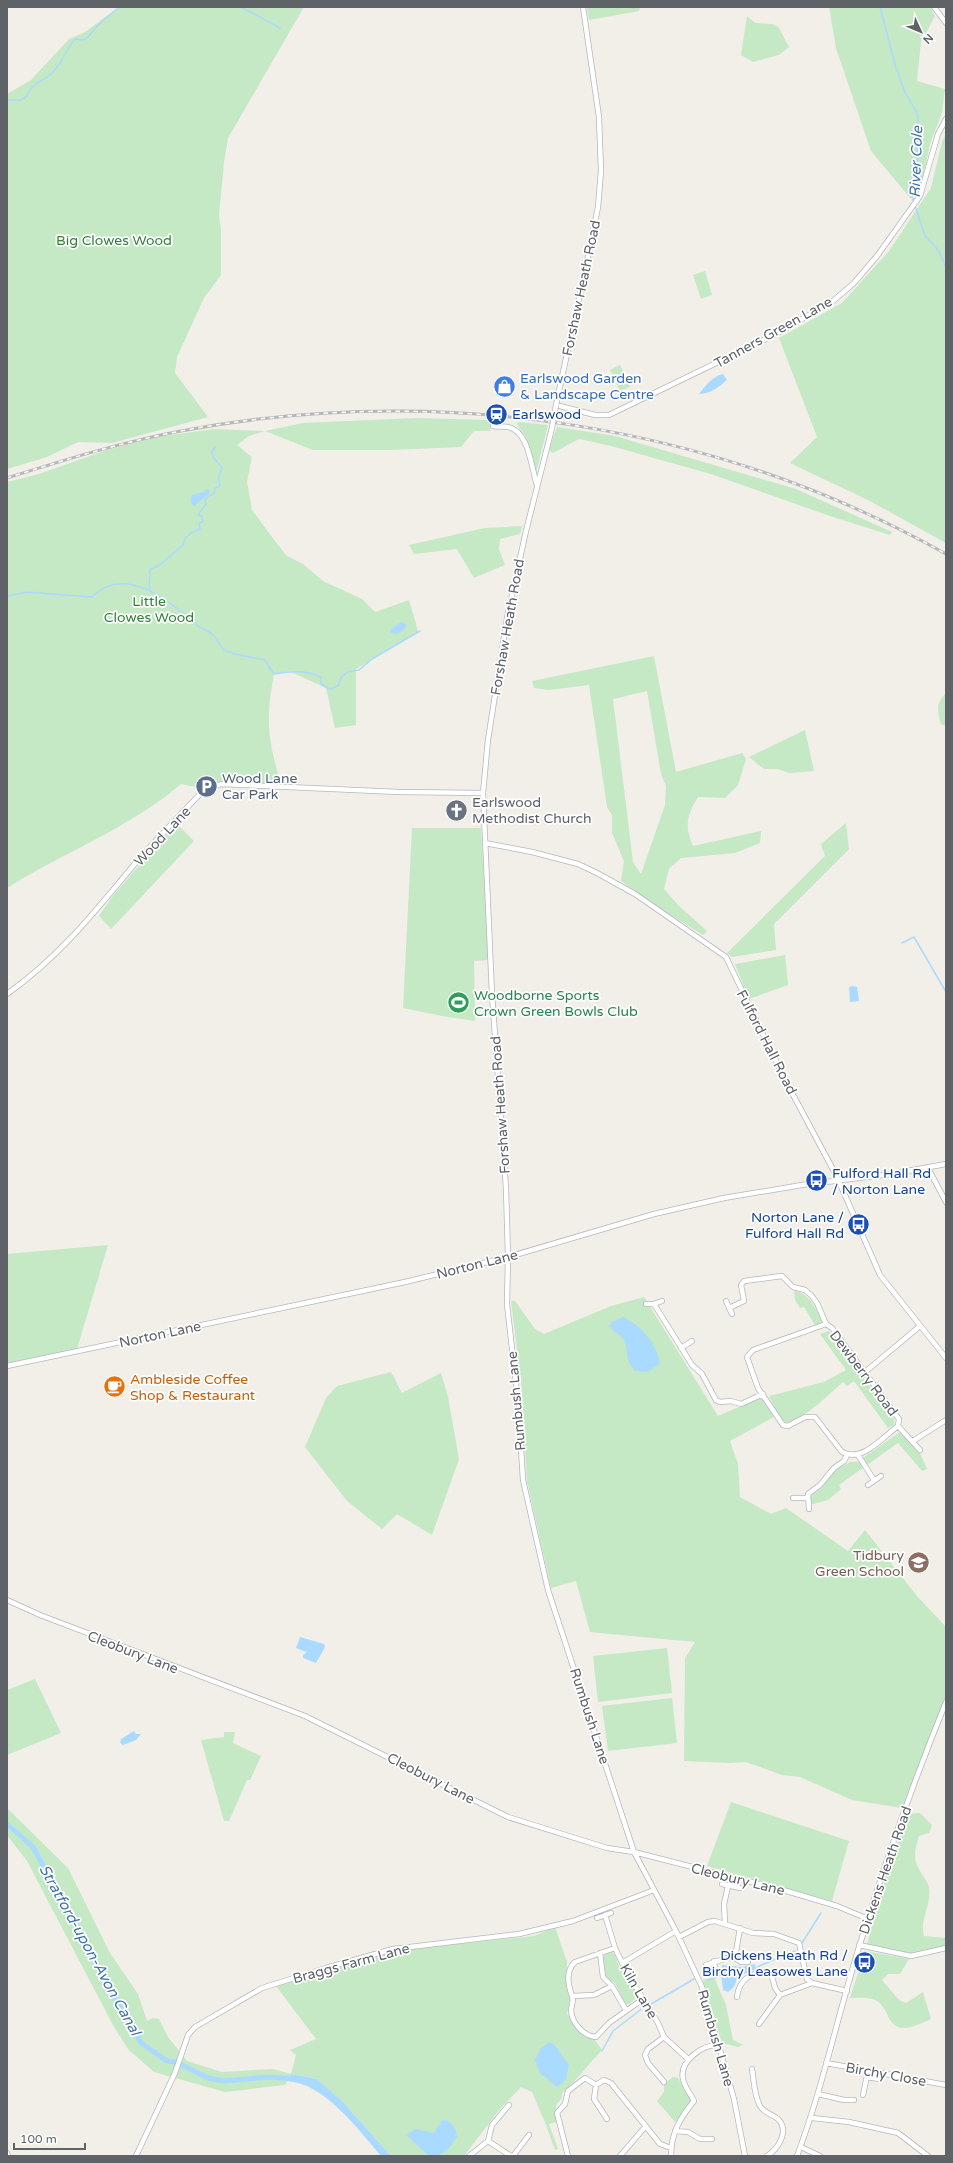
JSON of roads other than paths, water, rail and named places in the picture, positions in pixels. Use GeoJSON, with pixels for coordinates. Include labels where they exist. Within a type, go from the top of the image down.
{"type":"FeatureCollection","features":[{"type":"Feature","properties":{"kind":"street","name":"Forshaw Heath Road"},"geometry":{"type":"LineString","coordinates":[[508,1256],[506,1188],[492,994],[483,793],[488,740],[507,618],[517,568],[552,428],[598,206],[601,171],[599,117],[582,7]]}},
{"type":"Feature","properties":{"kind":"street"},"geometry":{"type":"LineString","coordinates":[[934,7],[946,23]]}},
{"type":"Feature","properties":{"kind":"street","name":"Tanners Green Lane"},"geometry":{"type":"LineString","coordinates":[[556,405],[595,415],[609,415],[798,322],[833,301],[853,284],[877,256],[920,196],[938,134],[946,119]]}},
{"type":"Feature","properties":{"kind":"street"},"geometry":{"type":"LineString","coordinates":[[493,426],[509,427],[521,433],[526,444],[537,487]]}},
{"type":"Feature","properties":{"kind":"street","name":"Wood Lane"},"geometry":{"type":"LineString","coordinates":[[7,994],[40,968],[78,933],[134,865],[199,794],[207,789],[221,784],[399,792],[483,793]]}},
{"type":"Feature","properties":{"kind":"street","name":"Fulford Hall Road"},"geometry":{"type":"LineString","coordinates":[[485,843],[532,852],[578,864],[635,894],[726,957],[783,1076],[838,1180],[880,1274],[946,1358]]}},
{"type":"Feature","properties":{"kind":"street","name":"Norton Lane"},"geometry":{"type":"LineString","coordinates":[[7,1366],[353,1293],[508,1256],[691,1205],[744,1194],[928,1168],[946,1164]]}},
{"type":"Feature","properties":{"kind":"street"},"geometry":{"type":"LineString","coordinates":[[928,1168],[946,1202]]}},
{"type":"Feature","properties":{"kind":"street","name":"Rumbush Lane"},"geometry":{"type":"LineString","coordinates":[[508,1256],[507,1304],[518,1402],[523,1480],[548,1590],[634,1852],[676,1931],[702,1987],[734,2099],[745,2156]]}},
{"type":"Feature","properties":{"kind":"street"},"geometry":{"type":"LineString","coordinates":[[729,1308],[744,1300],[741,1286],[744,1281],[782,1276],[793,1287],[804,1290],[811,1295],[817,1303],[826,1324]]}},
{"type":"Feature","properties":{"kind":"street"},"geometry":{"type":"LineString","coordinates":[[646,1304],[654,1304],[662,1301]]}},
{"type":"Feature","properties":{"kind":"street"},"geometry":{"type":"LineString","coordinates":[[726,1301],[732,1314]]}},
{"type":"Feature","properties":{"kind":"street"},"geometry":{"type":"LineString","coordinates":[[654,1304],[692,1365],[702,1374],[716,1400],[720,1402],[731,1401],[741,1404],[763,1394]]}},
{"type":"Feature","properties":{"kind":"street","name":"Dewberry Road"},"geometry":{"type":"LineString","coordinates":[[847,1455],[842,1452],[815,1417],[805,1417],[788,1426],[783,1425],[758,1388],[747,1357],[749,1353],[826,1324],[832,1328],[898,1416],[898,1426],[858,1455]]}},
{"type":"Feature","properties":{"kind":"street"},"geometry":{"type":"LineString","coordinates":[[865,1372],[920,1326]]}},
{"type":"Feature","properties":{"kind":"street"},"geometry":{"type":"LineString","coordinates":[[681,1348],[692,1341]]}},
{"type":"Feature","properties":{"kind":"street"},"geometry":{"type":"LineString","coordinates":[[913,1441],[946,1420]]}},
{"type":"Feature","properties":{"kind":"street"},"geometry":{"type":"LineString","coordinates":[[898,1426],[920,1450]]}},
{"type":"Feature","properties":{"kind":"street"},"geometry":{"type":"LineString","coordinates":[[809,1509],[807,1498],[811,1491],[820,1485],[834,1468],[844,1461],[847,1455],[858,1455],[874,1480]]}},
{"type":"Feature","properties":{"kind":"street"},"geometry":{"type":"LineString","coordinates":[[868,1485],[881,1476]]}},
{"type":"Feature","properties":{"kind":"street"},"geometry":{"type":"LineString","coordinates":[[793,1498],[807,1498]]}},
{"type":"Feature","properties":{"kind":"street","name":"Cleobury Lane"},"geometry":{"type":"LineString","coordinates":[[7,1600],[40,1615],[305,1716],[508,1817],[607,1848],[634,1852],[797,1894],[837,1906],[868,1919]]}},
{"type":"Feature","properties":{"kind":"street","name":"Dickens Heath Road"},"geometry":{"type":"LineString","coordinates":[[797,2156],[812,2118],[859,1945],[904,1812],[946,1702]]}},
{"type":"Feature","properties":{"kind":"street"},"geometry":{"type":"LineString","coordinates":[[722,1884],[740,1888]]}},
{"type":"Feature","properties":{"kind":"street"},"geometry":{"type":"LineString","coordinates":[[725,1923],[724,1904],[728,1886]]}},
{"type":"Feature","properties":{"kind":"street","name":"Braggs Farm Lane"},"geometry":{"type":"LineString","coordinates":[[136,2156],[176,2068],[188,2035],[195,2027],[262,1988],[393,1949],[519,1934],[573,1921],[654,1890]]}},
{"type":"Feature","properties":{"kind":"street"},"geometry":{"type":"LineString","coordinates":[[597,1918],[611,1913]]}},
{"type":"Feature","properties":{"kind":"street","name":"Kiln Lane"},"geometry":{"type":"LineString","coordinates":[[605,1915],[615,1948],[664,2037],[688,2059]]}},
{"type":"Feature","properties":{"kind":"street"},"geometry":{"type":"LineString","coordinates":[[679,1937],[708,1922],[725,1923],[753,1933],[774,1934],[800,1945],[808,1979],[812,1983]]}},
{"type":"Feature","properties":{"kind":"street"},"geometry":{"type":"LineString","coordinates":[[735,1958],[740,1928]]}},
{"type":"Feature","properties":{"kind":"street"},"geometry":{"type":"LineString","coordinates":[[622,1962],[676,1931]]}},
{"type":"Feature","properties":{"kind":"street"},"geometry":{"type":"LineString","coordinates":[[859,1945],[911,1956],[946,1948]]}},
{"type":"Feature","properties":{"kind":"street"},"geometry":{"type":"LineString","coordinates":[[615,1948],[575,1962],[571,1966],[569,1970],[568,1989],[572,1996],[572,2018],[578,2027],[593,2037],[599,2036],[609,2023],[643,1999]]}},
{"type":"Feature","properties":{"kind":"street"},"geometry":{"type":"LineString","coordinates":[[600,1953],[603,1977],[612,1986],[626,2010]]}},
{"type":"Feature","properties":{"kind":"street"},"geometry":{"type":"LineString","coordinates":[[706,1965],[714,1961],[735,1958],[741,1962],[748,1962]]}},
{"type":"Feature","properties":{"kind":"street"},"geometry":{"type":"LineString","coordinates":[[714,1961],[715,1969]]}},
{"type":"Feature","properties":{"kind":"street"},"geometry":{"type":"LineString","coordinates":[[737,1997],[741,1982],[748,1977],[768,1973],[771,1973],[775,1988],[780,1995]]}},
{"type":"Feature","properties":{"kind":"street"},"geometry":{"type":"LineString","coordinates":[[759,2024],[780,1995],[812,1983],[847,1991]]}},
{"type":"Feature","properties":{"kind":"street"},"geometry":{"type":"LineString","coordinates":[[572,1996],[594,1995],[612,1986]]}},
{"type":"Feature","properties":{"kind":"street"},"geometry":{"type":"LineString","coordinates":[[664,2037],[648,2049],[645,2055],[646,2059],[664,2082]]}},
{"type":"Feature","properties":{"kind":"street"},"geometry":{"type":"LineString","coordinates":[[644,2045],[648,2049]]}},
{"type":"Feature","properties":{"kind":"street"},"geometry":{"type":"LineString","coordinates":[[671,2156],[671,2148],[675,2130],[681,2117],[695,2098],[683,2080],[683,2069],[688,2059],[713,2045],[719,2045]]}},
{"type":"Feature","properties":{"kind":"street","name":"Birchy Close"},"geometry":{"type":"LineString","coordinates":[[826,2063],[946,2085]]}},
{"type":"Feature","properties":{"kind":"street"},"geometry":{"type":"LineString","coordinates":[[746,2072],[752,2070],[760,2106],[765,2112],[778,2119],[781,2125],[782,2138],[779,2145],[775,2151],[767,2156]]}},
{"type":"Feature","properties":{"kind":"street"},"geometry":{"type":"LineString","coordinates":[[863,2095],[868,2071]]}},
{"type":"Feature","properties":{"kind":"street"},"geometry":{"type":"LineString","coordinates":[[867,2077],[879,2079],[882,2074]]}},
{"type":"Feature","properties":{"kind":"street"},"geometry":{"type":"LineString","coordinates":[[568,2156],[557,2113],[565,2104],[568,2091],[585,2078],[596,2085]]}},
{"type":"Feature","properties":{"kind":"street"},"geometry":{"type":"LineString","coordinates":[[607,2119],[594,2099],[596,2085],[604,2080],[611,2083],[660,2144],[671,2148]]}},
{"type":"Feature","properties":{"kind":"street"},"geometry":{"type":"LineString","coordinates":[[818,2094],[844,2100],[854,2100]]}},
{"type":"Feature","properties":{"kind":"street"},"geometry":{"type":"LineString","coordinates":[[469,2156],[488,2141],[492,2125],[509,2104]]}},
{"type":"Feature","properties":{"kind":"street"},"geometry":{"type":"LineString","coordinates":[[812,2118],[849,2122],[898,2133],[928,2156]]}},
{"type":"Feature","properties":{"kind":"street"},"geometry":{"type":"LineString","coordinates":[[620,2156],[645,2127]]}},
{"type":"Feature","properties":{"kind":"street"},"geometry":{"type":"LineString","coordinates":[[675,2130],[688,2132],[700,2140],[712,2140]]}},
{"type":"Feature","properties":{"kind":"street"},"geometry":{"type":"LineString","coordinates":[[488,2141],[512,2156],[530,2135]]}},
{"type":"Feature","properties":{"kind":"street"},"geometry":{"type":"LineString","coordinates":[[801,2147],[820,2156]]}},
{"type":"Feature","properties":{"kind":"water"},"geometry":{"type":"Polygon","coordinates":[[[723,374],[727,380],[718,388],[703,394],[699,394],[713,379],[723,374]]]}},
{"type":"Feature","properties":{"kind":"water"},"geometry":{"type":"Polygon","coordinates":[[[208,488],[210,493],[194,507],[190,501],[192,495],[204,492],[208,488]]]}},
{"type":"Feature","properties":{"kind":"water"},"geometry":{"type":"Polygon","coordinates":[[[401,622],[406,624],[406,628],[397,634],[390,633],[392,628],[401,622]]]}},
{"type":"Feature","properties":{"kind":"water"},"geometry":{"type":"Polygon","coordinates":[[[849,987],[857,987],[859,1001],[850,1002],[849,987]]]}},
{"type":"Feature","properties":{"kind":"water"},"geometry":{"type":"Polygon","coordinates":[[[623,1317],[642,1330],[652,1342],[660,1364],[647,1372],[635,1371],[629,1362],[623,1339],[609,1326],[612,1322],[623,1317]]]}},
{"type":"Feature","properties":{"kind":"water"},"geometry":{"type":"Polygon","coordinates":[[[300,1637],[324,1644],[325,1647],[316,1663],[303,1658],[303,1655],[307,1652],[296,1648],[300,1637]]]}},
{"type":"Feature","properties":{"kind":"water"},"geometry":{"type":"Polygon","coordinates":[[[134,1731],[136,1734],[141,1734],[136,1740],[123,1745],[120,1743],[121,1739],[134,1731]]]}},
{"type":"Feature","properties":{"kind":"water"},"geometry":{"type":"Polygon","coordinates":[[[755,1964],[756,1969],[738,1976],[734,1987],[728,1992],[723,1990],[721,1975],[722,1965],[742,1967],[755,1964]]]}},
{"type":"Feature","properties":{"kind":"water"},"geometry":{"type":"Polygon","coordinates":[[[550,2042],[569,2064],[566,2079],[558,2087],[546,2077],[541,2075],[535,2060],[541,2048],[550,2042]]]}},
{"type":"Feature","properties":{"kind":"water"},"geometry":{"type":"Polygon","coordinates":[[[291,2074],[317,2079],[342,2101],[391,2156],[381,2156],[351,2121],[327,2098],[301,2084],[287,2081],[291,2074]]]}},
{"type":"Feature","properties":{"kind":"water"},"geometry":{"type":"Polygon","coordinates":[[[442,2120],[448,2121],[453,2125],[457,2137],[446,2151],[439,2155],[429,2156],[406,2135],[415,2129],[434,2133],[442,2120]]]}},
{"type":"Feature","properties":{"kind":"waterway"},"geometry":{"type":"LineString","coordinates":[[7,100],[21,100],[26,97],[33,86],[54,71],[75,39],[83,40],[88,37],[96,27],[119,7]]}},
{"type":"Feature","properties":{"kind":"waterway"},"geometry":{"type":"LineString","coordinates":[[241,7],[280,28]]}},
{"type":"Feature","properties":{"kind":"waterway","name":"River Cole"},"geometry":{"type":"LineString","coordinates":[[880,7],[896,68],[904,90],[918,115],[917,188],[912,196],[914,202]]}},
{"type":"Feature","properties":{"kind":"waterway","name":"River Cole"},"geometry":{"type":"LineString","coordinates":[[915,206],[925,236],[939,251],[946,268]]}},
{"type":"Feature","properties":{"kind":"waterway"},"geometry":{"type":"LineString","coordinates":[[150,589],[150,570],[161,564],[183,545],[185,539],[191,533],[200,529],[199,523],[203,522],[202,516],[198,515],[206,504],[205,499],[214,493],[215,488],[220,486],[218,478],[222,468],[213,457],[212,452],[215,447]]}},
{"type":"Feature","properties":{"kind":"waterway"},"geometry":{"type":"LineString","coordinates":[[7,596],[27,592],[92,597],[105,587],[119,584],[133,585],[161,597],[174,606],[199,627],[213,635],[222,648],[226,651],[265,660],[274,674],[298,672],[310,673],[321,677],[321,684],[330,689],[338,686],[341,678],[347,672],[359,670],[372,659],[420,631]]}},
{"type":"Feature","properties":{"kind":"waterway"},"geometry":{"type":"LineString","coordinates":[[902,943],[914,937],[946,992]]}},
{"type":"Feature","properties":{"kind":"waterway","name":"Stratford-upon-Avon Canal"},"geometry":{"type":"LineString","coordinates":[[7,1824],[33,1847],[141,2043],[167,2061],[176,2062],[208,2078],[224,2081],[269,2077],[295,2079]]}},
{"type":"Feature","properties":{"kind":"waterway"},"geometry":{"type":"LineString","coordinates":[[802,1943],[821,1913]]}},
{"type":"Feature","properties":{"kind":"waterway"},"geometry":{"type":"LineString","coordinates":[[757,1967],[795,1951]]}},
{"type":"Feature","properties":{"kind":"waterway"},"geometry":{"type":"LineString","coordinates":[[709,1980],[721,1975]]}},
{"type":"Feature","properties":{"kind":"waterway"},"geometry":{"type":"LineString","coordinates":[[651,2004],[694,1979]]}},
{"type":"Feature","properties":{"kind":"waterway"},"geometry":{"type":"LineString","coordinates":[[602,2051],[613,2031],[643,2008]]}},
{"type":"Feature","properties":{"kind":"railway"},"geometry":{"type":"LineString","coordinates":[[7,478],[93,452],[159,435],[279,417],[378,411],[476,414],[574,425],[671,445],[766,473],[857,509],[946,554]]}},
{"type":"Feature","properties":{"kind":"place","name":"Earlswood Garden & Landscape Centre"},"geometry":{"type":"Point","coordinates":[505,386]}},
{"type":"Feature","properties":{"kind":"place","name":"Earlswood"},"geometry":{"type":"Point","coordinates":[496,414]}},
{"type":"Feature","properties":{"kind":"place","name":"Wood Lane Car Park"},"geometry":{"type":"Point","coordinates":[207,786]}},
{"type":"Feature","properties":{"kind":"place","name":"Earlswood Methodist Church"},"geometry":{"type":"Point","coordinates":[456,810]}},
{"type":"Feature","properties":{"kind":"place","name":"Woodborne Sports Crown Green Bowls Club"},"geometry":{"type":"Point","coordinates":[459,1003]}},
{"type":"Feature","properties":{"kind":"place","name":"Fulford Hall Rd / Norton Lane"},"geometry":{"type":"Point","coordinates":[817,1181]}},
{"type":"Feature","properties":{"kind":"place","name":"Norton Lane / Fulford Hall Rd"},"geometry":{"type":"Point","coordinates":[859,1225]}},
{"type":"Feature","properties":{"kind":"place","name":"Ambleside Coffee Shop & Restaurant"},"geometry":{"type":"Point","coordinates":[115,1387]}},
{"type":"Feature","properties":{"kind":"place","name":"Tidbury Green School"},"geometry":{"type":"Point","coordinates":[919,1563]}},
{"type":"Feature","properties":{"kind":"place","name":"Dickens Heath Rd / Birchy Leasowes Lane"},"geometry":{"type":"Point","coordinates":[864,1963]}},
{"type":"Feature","properties":{"kind":"park label","name":"Big Clowes Wood"},"geometry":{"type":"Point","coordinates":[114,240]}},
{"type":"Feature","properties":{"kind":"park label","name":"Little Clowes Wood"},"geometry":{"type":"Point","coordinates":[149,610]}}]}
